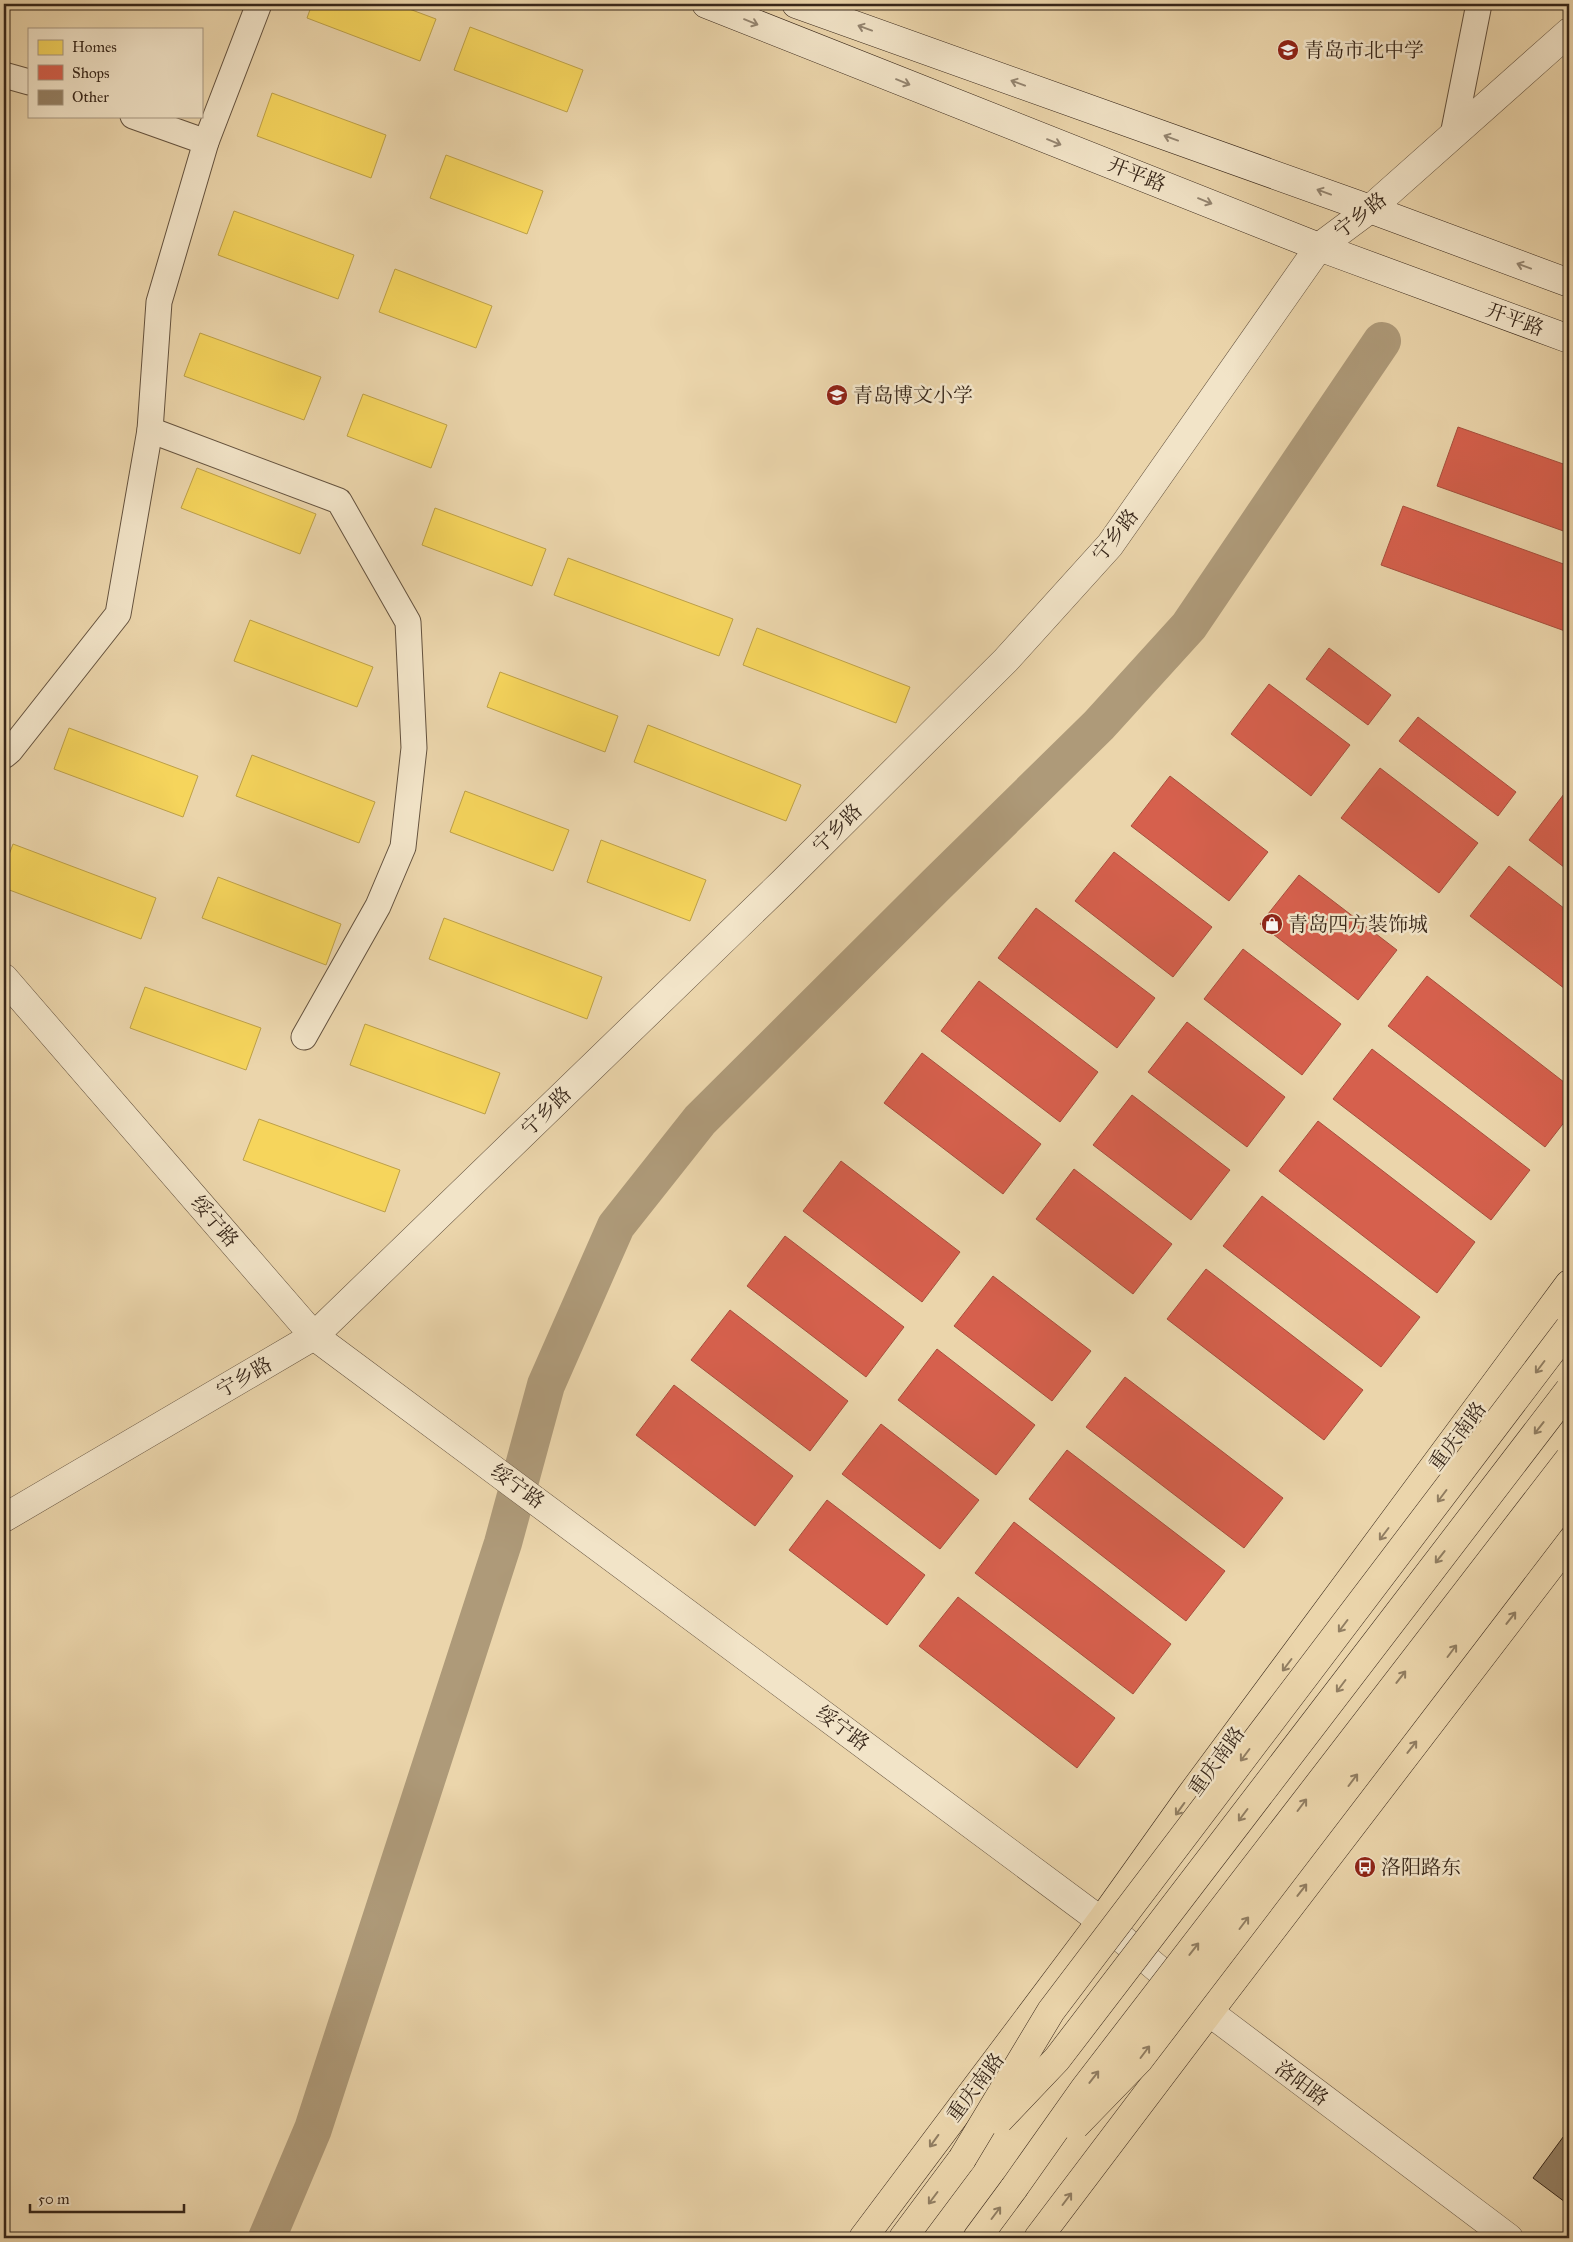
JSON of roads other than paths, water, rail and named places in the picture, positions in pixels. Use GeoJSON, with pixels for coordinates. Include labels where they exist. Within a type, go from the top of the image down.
{"type":"FeatureCollection","features":[{"type":"Feature","properties":{"kind":"main road","name":"重庆南路"},"geometry":{"type":"LineString","coordinates":[[863,2238],[1101,1921],[1196,1788],[1569,1284]]}},
{"type":"Feature","properties":{"kind":"main road"},"geometry":{"type":"LineString","coordinates":[[903,2238],[962,2159],[1051,2011],[1569,1328]]}},
{"type":"Feature","properties":{"kind":"main road"},"geometry":{"type":"LineString","coordinates":[[962,2159],[1057,2058],[1569,1390]]}},
{"type":"Feature","properties":{"kind":"main road"},"geometry":{"type":"LineString","coordinates":[[977,2238],[1084,2089],[1569,1459]]}},
{"type":"Feature","properties":{"kind":"main road"},"geometry":{"type":"LineString","coordinates":[[1014,2188],[1139,2060],[1569,1497]]}},
{"type":"Feature","properties":{"kind":"main road"},"geometry":{"type":"LineString","coordinates":[[1038,2238],[1208,2012],[1569,1542]]}},
{"type":"Feature","properties":{"kind":"street"},"geometry":{"type":"LineString","coordinates":[[4,756],[10,751],[118,614],[150,430],[159,302],[206,142],[259,4]]}},
{"type":"Feature","properties":{"kind":"street","name":"开平路"},"geometry":{"type":"LineString","coordinates":[[706,4],[1319,247],[1569,339]]}},
{"type":"Feature","properties":{"kind":"street"},"geometry":{"type":"LineString","coordinates":[[796,4],[1370,209],[1569,283]]}},
{"type":"Feature","properties":{"kind":"street"},"geometry":{"type":"LineString","coordinates":[[1453,135],[1479,4]]}},
{"type":"Feature","properties":{"kind":"street","name":"宁乡路"},"geometry":{"type":"LineString","coordinates":[[4,1518],[314,1336],[769,896],[1006,660],[1110,546],[1319,247],[1370,209],[1569,32]]}},
{"type":"Feature","properties":{"kind":"street"},"geometry":{"type":"LineString","coordinates":[[4,75],[28,82]]}},
{"type":"Feature","properties":{"kind":"street"},"geometry":{"type":"LineString","coordinates":[[139,118],[206,142]]}},
{"type":"Feature","properties":{"kind":"street"},"geometry":{"type":"LineString","coordinates":[[150,430],[339,501],[408,622],[414,748],[403,848],[378,906],[304,1038]]}},
{"type":"Feature","properties":{"kind":"street","name":"绥宁路"},"geometry":{"type":"LineString","coordinates":[[4,978],[314,1336],[581,1532],[1101,1921]]}},
{"type":"Feature","properties":{"kind":"street","name":"洛阳路"},"geometry":{"type":"LineString","coordinates":[[1101,1921],[1208,2012],[1509,2238]]}},
{"type":"Feature","properties":{"kind":"waterway"},"geometry":{"type":"LineString","coordinates":[[267,2238],[313,2129],[503,1543],[546,1385],[616,1226],[700,1120],[1099,725],[1189,626],[1382,341]]}},
{"type":"Feature","properties":{"kind":"place","name":"青岛市北中学"},"geometry":{"type":"Point","coordinates":[1288,50]}},
{"type":"Feature","properties":{"kind":"place","name":"青岛博文小学"},"geometry":{"type":"Point","coordinates":[837,395]}},
{"type":"Feature","properties":{"kind":"place","name":"青岛四方装饰城"},"geometry":{"type":"Point","coordinates":[1272,924]}},
{"type":"Feature","properties":{"kind":"place","name":"洛阳路东"},"geometry":{"type":"Point","coordinates":[1365,1867]}}]}
